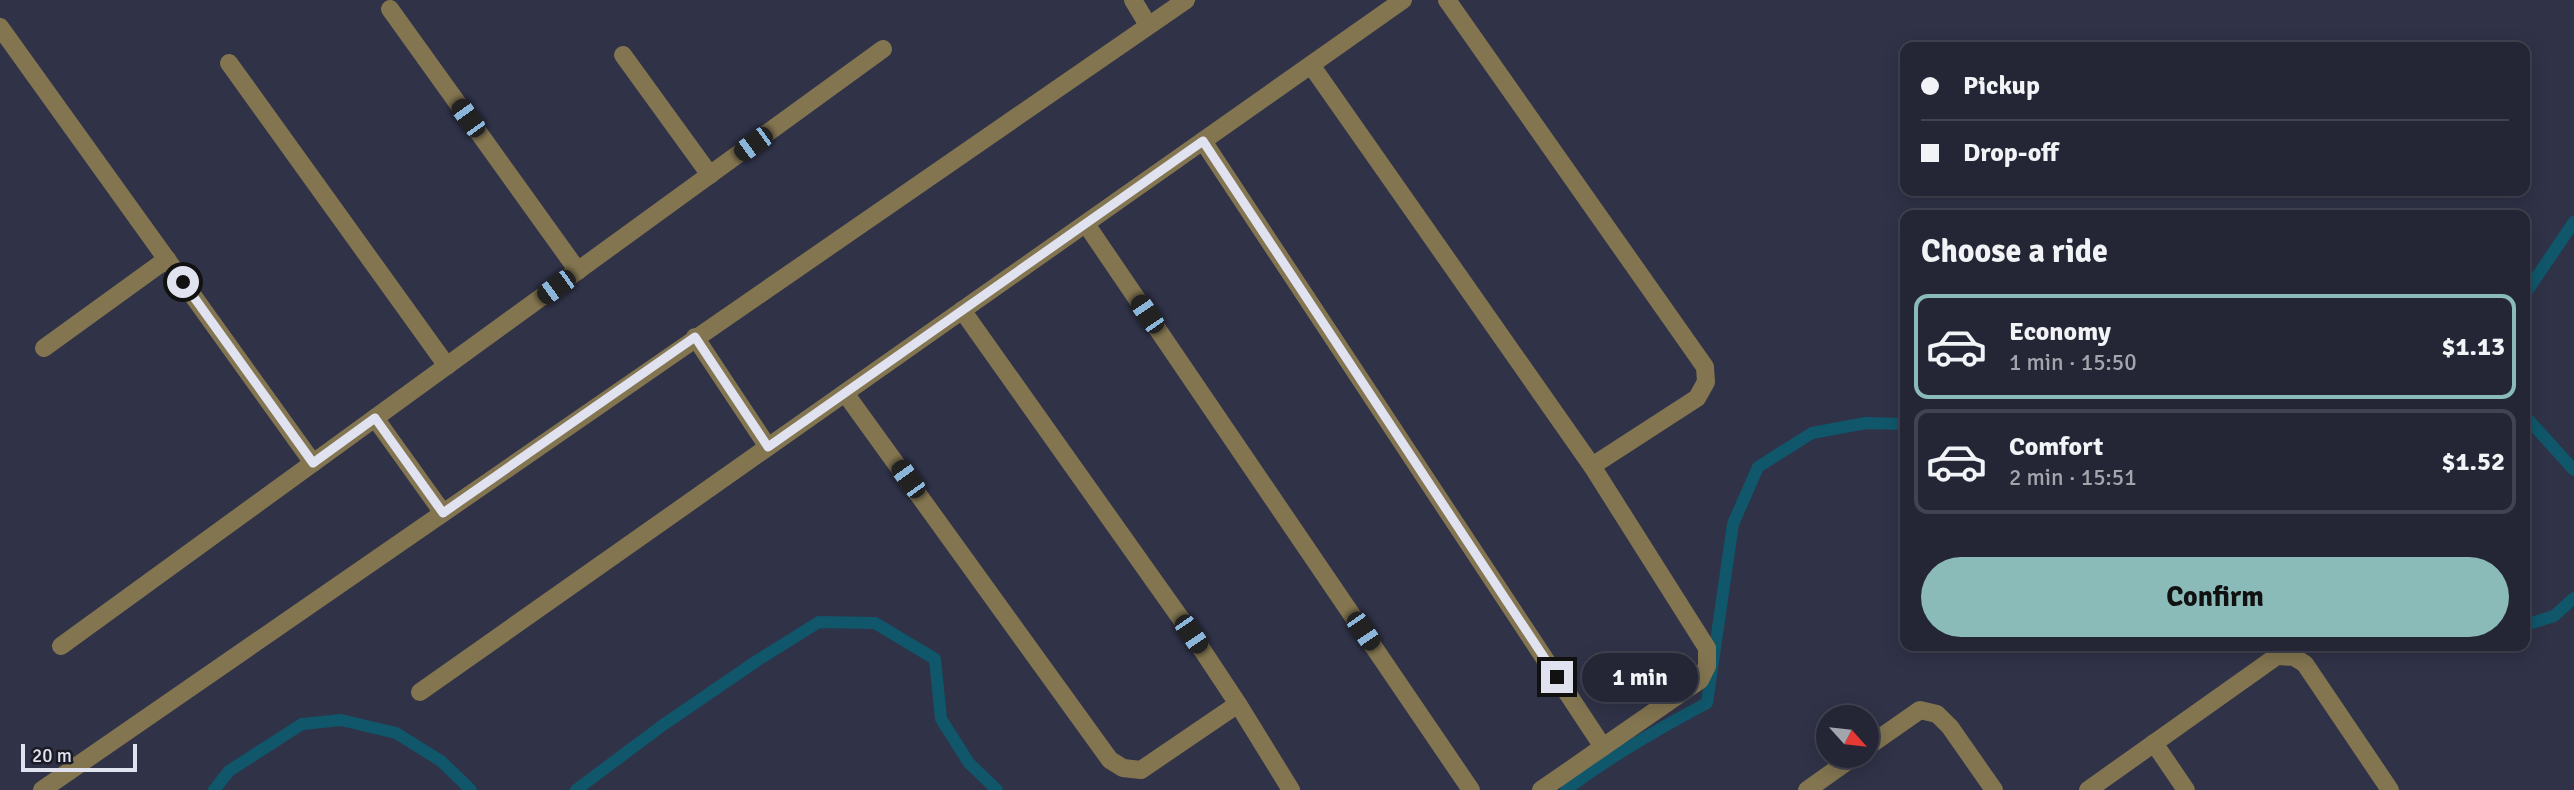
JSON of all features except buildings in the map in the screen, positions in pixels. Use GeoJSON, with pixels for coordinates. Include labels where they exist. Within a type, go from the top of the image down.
{"type":"FeatureCollection","features":[{"type":"Feature","properties":{"kind":"street"},"geometry":{"type":"LineString","coordinates":[[1133,0],[1148,25]]}},
{"type":"Feature","properties":{"kind":"street"},"geometry":{"type":"LineString","coordinates":[[42,790],[1186,0]]}},
{"type":"Feature","properties":{"kind":"street"},"geometry":{"type":"LineString","coordinates":[[420,692],[1403,0]]}},
{"type":"Feature","properties":{"kind":"street"},"geometry":{"type":"LineString","coordinates":[[1447,0],[1705,367],[1706,382],[1697,398],[1592,466]]}},
{"type":"Feature","properties":{"kind":"street"},"geometry":{"type":"LineString","coordinates":[[390,9],[578,271]]}},
{"type":"Feature","properties":{"kind":"street"},"geometry":{"type":"LineString","coordinates":[[0,27],[313,463]]}},
{"type":"Feature","properties":{"kind":"street"},"geometry":{"type":"LineString","coordinates":[[61,646],[883,49]]}},
{"type":"Feature","properties":{"kind":"street"},"geometry":{"type":"LineString","coordinates":[[623,55],[710,175]]}},
{"type":"Feature","properties":{"kind":"street"},"geometry":{"type":"LineString","coordinates":[[229,62],[447,366]]}},
{"type":"Feature","properties":{"kind":"street"},"geometry":{"type":"LineString","coordinates":[[1311,65],[1592,466],[1707,649],[1707,666],[1700,680],[1541,790]]}},
{"type":"Feature","properties":{"kind":"street"},"geometry":{"type":"LineString","coordinates":[[1203,141],[1603,747]]}},
{"type":"Feature","properties":{"kind":"street"},"geometry":{"type":"LineString","coordinates":[[1086,224],[1471,790]]}},
{"type":"Feature","properties":{"kind":"street"},"geometry":{"type":"LineString","coordinates":[[44,348],[167,259]]}},
{"type":"Feature","properties":{"kind":"street"},"geometry":{"type":"LineString","coordinates":[[962,310],[1191,634],[1291,790]]}},
{"type":"Feature","properties":{"kind":"street"},"geometry":{"type":"LineString","coordinates":[[695,337],[768,447]]}},
{"type":"Feature","properties":{"kind":"street"},"geometry":{"type":"LineString","coordinates":[[845,393],[1110,760],[1123,768],[1141,770],[1238,704]]}},
{"type":"Feature","properties":{"kind":"street"},"geometry":{"type":"LineString","coordinates":[[375,418],[443,513]]}},
{"type":"Feature","properties":{"kind":"street"},"geometry":{"type":"LineString","coordinates":[[2088,790],[2277,656],[2294,657],[2305,664],[2390,790]]}},
{"type":"Feature","properties":{"kind":"street"},"geometry":{"type":"LineString","coordinates":[[1880,738],[1920,710],[1937,714],[1950,727],[1994,790]]}},
{"type":"Feature","properties":{"kind":"street"},"geometry":{"type":"LineString","coordinates":[[2154,743],[2186,790]]}},
{"type":"Feature","properties":{"kind":"street"},"geometry":{"type":"LineString","coordinates":[[1807,790],[1838,768]]}},
{"type":"Feature","properties":{"kind":"waterway"},"geometry":{"type":"LineString","coordinates":[[2530,287],[2574,222]]}},
{"type":"Feature","properties":{"kind":"waterway"},"geometry":{"type":"LineString","coordinates":[[2530,422],[2574,470]]}},
{"type":"Feature","properties":{"kind":"waterway"},"geometry":{"type":"LineString","coordinates":[[1566,790],[1634,744],[1707,703],[1733,524],[1758,467],[1812,433],[1866,423],[1900,424]]}},
{"type":"Feature","properties":{"kind":"waterway"},"geometry":{"type":"LineString","coordinates":[[2530,623],[2554,616],[2574,598]]}},
{"type":"Feature","properties":{"kind":"waterway"},"geometry":{"type":"LineString","coordinates":[[576,790],[663,725],[819,622],[875,623],[935,659],[941,719],[969,763],[997,790]]}},
{"type":"Feature","properties":{"kind":"waterway"},"geometry":{"type":"LineString","coordinates":[[214,790],[229,771],[302,724],[341,720],[396,733],[441,761],[471,790]]}},
{"type":"Feature","properties":{"kind":"route"},"geometry":{"type":"LineString","coordinates":[[183,282],[313,463],[375,418],[443,513],[695,337],[768,447],[1203,141],[1557,677]]}}]}
